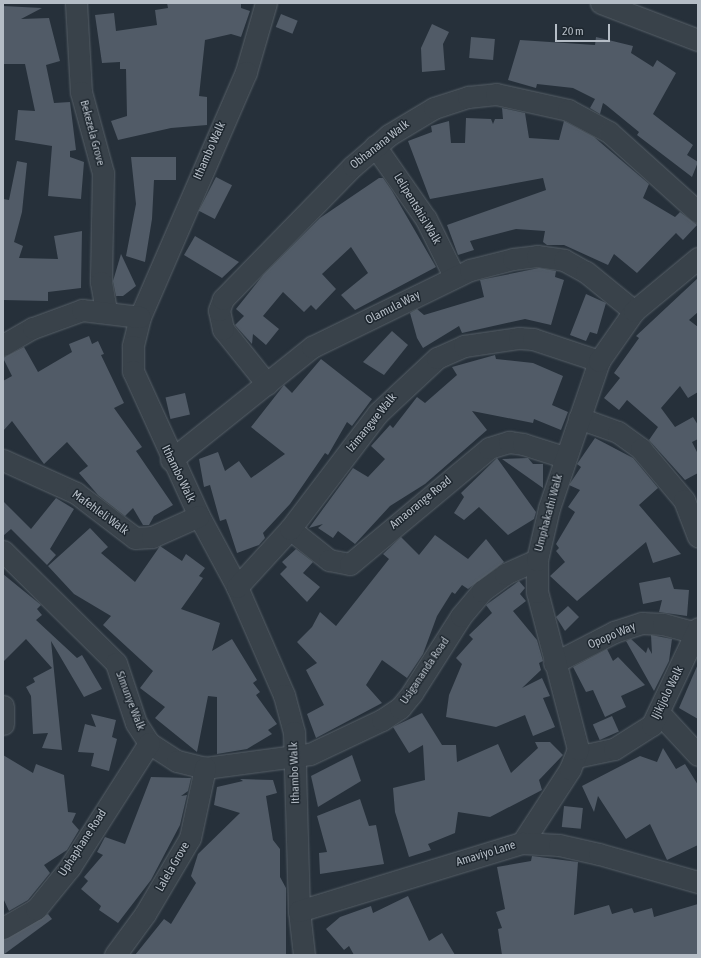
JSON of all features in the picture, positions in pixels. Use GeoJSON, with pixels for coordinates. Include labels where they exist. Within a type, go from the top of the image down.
{"type":"FeatureCollection","features":[{"type":"Feature","properties":{"kind":"street","name":"Bekezela Grove"},"geometry":{"type":"LineString","coordinates":[[76,3],[81,92],[103,173],[101,282],[106,311]]}},
{"type":"Feature","properties":{"kind":"street","name":"Ithambo Walk"},"geometry":{"type":"LineString","coordinates":[[266,3],[246,72],[140,317],[133,346],[133,371],[172,460],[199,516],[237,587],[284,695],[294,732],[299,911],[304,955]]}},
{"type":"Feature","properties":{"kind":"street"},"geometry":{"type":"LineString","coordinates":[[600,3],[698,40]]}},
{"type":"Feature","properties":{"kind":"street","name":"Obhanana Walk"},"geometry":{"type":"LineString","coordinates":[[267,384],[223,329],[219,310],[223,299],[313,204],[375,146],[419,115],[449,103],[483,94],[516,97],[568,110],[598,125],[698,212]]}},
{"type":"Feature","properties":{"kind":"street","name":"Lelipentshisi Walk"},"geometry":{"type":"LineString","coordinates":[[375,146],[426,219],[454,276]]}},
{"type":"Feature","properties":{"kind":"street","name":"Olamula Way"},"geometry":{"type":"LineString","coordinates":[[172,460],[322,341],[454,276],[513,259],[554,258],[586,272],[634,312]]}},
{"type":"Feature","properties":{"kind":"street","name":"Umphakathi Walk"},"geometry":{"type":"LineString","coordinates":[[576,757],[576,737],[554,664],[539,606],[537,560],[564,457],[599,361],[634,312],[698,258]]}},
{"type":"Feature","properties":{"kind":"street"},"geometry":{"type":"LineString","coordinates":[[3,345],[58,317],[82,310],[106,311],[140,317]]}},
{"type":"Feature","properties":{"kind":"street","name":"Izimangwe Walk"},"geometry":{"type":"LineString","coordinates":[[237,587],[290,528],[394,394],[452,350],[486,341],[519,338],[533,339],[599,361]]}},
{"type":"Feature","properties":{"kind":"street"},"geometry":{"type":"LineString","coordinates":[[578,418],[618,432],[641,450],[684,500],[698,536]]}},
{"type":"Feature","properties":{"kind":"street","name":"Amaorange Road"},"geometry":{"type":"LineString","coordinates":[[290,528],[329,560],[350,564],[489,448],[509,442],[523,444],[564,457]]}},
{"type":"Feature","properties":{"kind":"street","name":"Mafehleli Walk"},"geometry":{"type":"LineString","coordinates":[[3,460],[76,493],[135,538],[152,537],[199,516]]}},
{"type":"Feature","properties":{"kind":"street","name":"Simunye Walk"},"geometry":{"type":"LineString","coordinates":[[3,551],[116,663],[136,723],[149,743],[177,760],[205,768],[295,755]]}},
{"type":"Feature","properties":{"kind":"street","name":"Usigananda Road"},"geometry":{"type":"LineString","coordinates":[[295,755],[326,749],[400,708],[482,591],[505,574],[537,560]]}},
{"type":"Feature","properties":{"kind":"street","name":"Opopo Way"},"geometry":{"type":"LineString","coordinates":[[554,664],[614,632],[642,624],[664,624],[697,630]]}},
{"type":"Feature","properties":{"kind":"street","name":"Ijikijolo Walk"},"geometry":{"type":"LineString","coordinates":[[576,757],[600,754],[629,742],[641,735],[660,714],[697,630]]}},
{"type":"Feature","properties":{"kind":"street"},"geometry":{"type":"LineString","coordinates":[[3,706],[3,724]]}},
{"type":"Feature","properties":{"kind":"street"},"geometry":{"type":"LineString","coordinates":[[660,714],[698,755]]}},
{"type":"Feature","properties":{"kind":"street","name":"Uphaphane Road"},"geometry":{"type":"LineString","coordinates":[[3,928],[36,909],[70,867],[149,743]]}},
{"type":"Feature","properties":{"kind":"street"},"geometry":{"type":"LineString","coordinates":[[522,843],[576,757]]}},
{"type":"Feature","properties":{"kind":"street","name":"Lalela Grove"},"geometry":{"type":"LineString","coordinates":[[115,955],[145,914],[190,838],[205,768]]}},
{"type":"Feature","properties":{"kind":"street","name":"Amaviyo Lane"},"geometry":{"type":"LineString","coordinates":[[299,911],[522,843],[592,852],[698,882]]}},
{"type":"Feature","properties":{"kind":"building"},"geometry":{"type":"Polygon","coordinates":[[[167,3],[241,3],[241,8],[250,11],[241,37],[231,34],[205,40],[199,96],[207,97],[207,125],[171,128],[118,140],[111,121],[127,116],[126,69],[120,69],[120,62],[102,63],[95,15],[114,13],[116,31],[157,25],[155,10],[168,8],[167,3]]]}},
{"type":"Feature","properties":{"kind":"building"},"geometry":{"type":"Polygon","coordinates":[[[3,6],[42,8],[21,19],[49,18],[60,61],[46,65],[54,103],[70,102],[76,150],[70,151],[70,157],[84,162],[81,199],[48,196],[52,146],[15,140],[18,110],[35,111],[25,64],[3,64],[3,6]]]}},
{"type":"Feature","properties":{"kind":"building"},"geometry":{"type":"Polygon","coordinates":[[[281,14],[298,21],[292,34],[276,27],[281,14]]]}},
{"type":"Feature","properties":{"kind":"building"},"geometry":{"type":"Polygon","coordinates":[[[432,24],[449,32],[443,44],[445,70],[422,72],[421,48],[432,24]]]}},
{"type":"Feature","properties":{"kind":"building"},"geometry":{"type":"Polygon","coordinates":[[[471,37],[495,39],[493,60],[469,58],[471,37]]]}},
{"type":"Feature","properties":{"kind":"building"},"geometry":{"type":"Polygon","coordinates":[[[596,37],[633,46],[631,53],[653,67],[657,60],[676,73],[653,114],[693,145],[687,155],[698,162],[692,177],[637,135],[639,132],[603,103],[600,114],[590,108],[595,99],[573,88],[537,84],[536,88],[508,80],[520,40],[595,45],[596,37]]]}},
{"type":"Feature","properties":{"kind":"building"},"geometry":{"type":"Polygon","coordinates":[[[502,108],[525,113],[529,138],[559,140],[564,121],[594,137],[649,184],[643,198],[675,217],[680,212],[697,225],[683,240],[676,233],[637,273],[614,254],[608,265],[564,245],[547,245],[543,242],[545,231],[516,229],[470,241],[474,250],[458,255],[447,225],[546,190],[543,178],[430,199],[408,141],[432,132],[431,126],[449,121],[451,143],[465,143],[466,118],[491,119],[493,124],[495,119],[503,119],[502,108]]]}},
{"type":"Feature","properties":{"kind":"building"},"geometry":{"type":"Polygon","coordinates":[[[131,157],[176,157],[176,180],[154,180],[152,219],[145,262],[126,256],[136,204],[131,157]]]}},
{"type":"Feature","properties":{"kind":"building"},"geometry":{"type":"Polygon","coordinates":[[[17,161],[27,163],[22,212],[14,242],[23,246],[19,258],[58,259],[54,236],[82,231],[81,288],[48,292],[48,301],[3,300],[3,199],[9,200],[17,161]]]}},
{"type":"Feature","properties":{"kind":"building"},"geometry":{"type":"Polygon","coordinates":[[[216,177],[232,185],[215,219],[199,211],[216,177]]]}},
{"type":"Feature","properties":{"kind":"building"},"geometry":{"type":"Polygon","coordinates":[[[379,178],[383,178],[392,191],[436,267],[355,310],[341,295],[368,273],[351,247],[322,274],[336,289],[316,310],[311,305],[304,312],[283,292],[263,316],[279,329],[266,345],[253,334],[252,344],[235,325],[244,316],[236,309],[264,274],[320,218],[379,178]]]}},
{"type":"Feature","properties":{"kind":"building"},"geometry":{"type":"Polygon","coordinates":[[[195,236],[239,262],[222,278],[184,255],[195,236]]]}},
{"type":"Feature","properties":{"kind":"building"},"geometry":{"type":"Polygon","coordinates":[[[121,254],[136,286],[123,296],[116,296],[113,281],[121,254]]]}},
{"type":"Feature","properties":{"kind":"building"},"geometry":{"type":"Polygon","coordinates":[[[539,268],[556,271],[555,277],[564,280],[551,325],[525,319],[462,333],[459,326],[423,348],[417,338],[410,313],[417,309],[424,315],[484,297],[480,280],[539,268]]]}},
{"type":"Feature","properties":{"kind":"building"},"geometry":{"type":"Polygon","coordinates":[[[698,278],[698,312],[689,320],[698,327],[698,392],[688,398],[680,386],[661,408],[675,427],[693,417],[698,425],[698,439],[692,442],[698,454],[698,473],[685,480],[649,440],[658,427],[627,400],[619,410],[604,398],[620,378],[614,373],[639,338],[636,336],[698,278]]]}},
{"type":"Feature","properties":{"kind":"building"},"geometry":{"type":"Polygon","coordinates":[[[586,294],[606,303],[597,334],[590,332],[586,341],[570,335],[586,294]]]}},
{"type":"Feature","properties":{"kind":"building"},"geometry":{"type":"Polygon","coordinates":[[[392,331],[408,345],[384,375],[363,362],[392,331]]]}},
{"type":"Feature","properties":{"kind":"building"},"geometry":{"type":"Polygon","coordinates":[[[89,336],[92,344],[98,341],[104,354],[101,355],[124,403],[114,408],[142,447],[136,451],[173,505],[154,516],[149,525],[143,525],[133,508],[125,516],[98,495],[79,473],[88,466],[67,442],[44,464],[12,421],[3,431],[3,381],[12,376],[3,358],[24,347],[38,372],[72,352],[69,344],[89,336]]]}},
{"type":"Feature","properties":{"kind":"building"},"geometry":{"type":"Polygon","coordinates":[[[495,355],[496,359],[533,363],[563,376],[552,405],[568,412],[561,430],[534,419],[533,423],[472,411],[487,430],[425,484],[390,506],[355,544],[338,531],[333,538],[318,528],[323,524],[309,528],[353,468],[368,477],[385,459],[371,446],[390,425],[393,428],[417,397],[425,403],[457,375],[452,367],[495,355]]]}},
{"type":"Feature","properties":{"kind":"building"},"geometry":{"type":"Polygon","coordinates":[[[321,359],[372,399],[352,426],[347,422],[328,455],[325,453],[290,504],[263,533],[265,538],[259,545],[237,553],[226,519],[220,521],[210,485],[204,487],[199,459],[218,452],[225,471],[239,461],[251,478],[285,454],[251,427],[284,385],[292,393],[321,359]]]}},
{"type":"Feature","properties":{"kind":"building"},"geometry":{"type":"Polygon","coordinates":[[[185,393],[190,414],[170,419],[166,397],[185,393]]]}},
{"type":"Feature","properties":{"kind":"building"},"geometry":{"type":"Polygon","coordinates":[[[595,438],[633,458],[658,488],[639,505],[681,554],[653,563],[646,542],[577,601],[550,576],[565,562],[556,551],[559,548],[556,544],[575,512],[568,507],[580,490],[569,485],[581,467],[577,464],[595,438]]]}},
{"type":"Feature","properties":{"kind":"building"},"geometry":{"type":"Polygon","coordinates":[[[497,458],[536,512],[534,519],[508,535],[479,507],[464,520],[454,513],[464,497],[461,493],[497,458]]]}},
{"type":"Feature","properties":{"kind":"building"},"geometry":{"type":"Polygon","coordinates":[[[528,458],[533,464],[543,464],[543,488],[502,459],[528,458]]]}},
{"type":"Feature","properties":{"kind":"building"},"geometry":{"type":"Polygon","coordinates":[[[56,498],[74,509],[50,549],[56,555],[47,565],[11,529],[3,536],[3,501],[31,529],[56,498]]]}},
{"type":"Feature","properties":{"kind":"building"},"geometry":{"type":"Polygon","coordinates":[[[90,528],[108,547],[101,553],[135,582],[160,546],[182,561],[186,554],[205,568],[199,576],[203,578],[181,609],[220,623],[212,651],[232,639],[257,680],[253,683],[260,692],[256,695],[277,724],[268,730],[272,734],[247,749],[217,754],[217,697],[208,696],[197,752],[155,718],[165,707],[140,688],[153,671],[103,625],[111,616],[74,594],[48,566],[90,528]]]}},
{"type":"Feature","properties":{"kind":"building"},"geometry":{"type":"Polygon","coordinates":[[[435,535],[468,559],[486,539],[504,562],[468,589],[462,585],[455,594],[452,592],[437,616],[423,654],[407,678],[382,660],[366,685],[382,703],[316,738],[307,714],[324,705],[306,670],[317,663],[297,642],[312,627],[320,612],[336,626],[389,559],[383,554],[401,537],[419,555],[435,535]]]}},
{"type":"Feature","properties":{"kind":"building"},"geometry":{"type":"Polygon","coordinates":[[[296,549],[313,562],[303,573],[320,587],[307,602],[280,574],[287,567],[282,562],[296,549]]]}},
{"type":"Feature","properties":{"kind":"building"},"geometry":{"type":"Polygon","coordinates":[[[3,574],[41,605],[37,609],[42,615],[36,620],[77,658],[82,655],[102,689],[84,697],[51,641],[62,750],[42,748],[48,733],[33,734],[31,696],[26,687],[35,682],[33,678],[52,668],[26,639],[3,662],[3,574]]]}},
{"type":"Feature","properties":{"kind":"building"},"geometry":{"type":"Polygon","coordinates":[[[670,577],[674,589],[689,590],[687,616],[659,612],[662,600],[643,604],[639,583],[670,577]]]}},
{"type":"Feature","properties":{"kind":"building"},"geometry":{"type":"Polygon","coordinates":[[[519,581],[525,588],[520,594],[526,601],[513,611],[537,640],[543,661],[539,663],[541,670],[522,688],[542,678],[550,696],[543,698],[555,727],[533,736],[525,715],[496,727],[446,717],[449,695],[462,664],[456,658],[473,639],[469,635],[492,613],[486,605],[519,581]]]}},
{"type":"Feature","properties":{"kind":"building"},"geometry":{"type":"Polygon","coordinates":[[[568,606],[579,617],[565,631],[556,617],[568,606]]]}},
{"type":"Feature","properties":{"kind":"building"},"geometry":{"type":"Polygon","coordinates":[[[651,635],[672,639],[669,661],[654,691],[626,641],[631,639],[646,653],[648,647],[652,654],[651,635]]]}},
{"type":"Feature","properties":{"kind":"building"},"geometry":{"type":"Polygon","coordinates":[[[607,649],[613,661],[618,657],[645,685],[621,696],[626,707],[605,717],[593,690],[586,692],[573,667],[607,649]]]}},
{"type":"Feature","properties":{"kind":"building"},"geometry":{"type":"Polygon","coordinates":[[[698,664],[698,719],[679,708],[698,664]]]}},
{"type":"Feature","properties":{"kind":"building"},"geometry":{"type":"Polygon","coordinates":[[[422,713],[442,745],[456,745],[457,762],[498,744],[511,773],[538,748],[535,742],[550,742],[563,755],[539,780],[542,790],[490,817],[458,812],[455,833],[428,844],[431,850],[409,857],[395,812],[393,788],[425,780],[423,745],[409,753],[393,727],[422,713]]]}},
{"type":"Feature","properties":{"kind":"building"},"geometry":{"type":"Polygon","coordinates":[[[91,714],[116,720],[112,737],[117,739],[109,771],[91,766],[94,753],[78,752],[85,724],[96,727],[91,714]]]}},
{"type":"Feature","properties":{"kind":"building"},"geometry":{"type":"Polygon","coordinates":[[[612,716],[619,732],[600,740],[593,725],[612,716]]]}},
{"type":"Feature","properties":{"kind":"building"},"geometry":{"type":"Polygon","coordinates":[[[663,748],[676,769],[685,764],[698,785],[698,845],[667,860],[650,824],[626,839],[598,796],[594,812],[582,786],[640,756],[657,762],[663,748]]]}},
{"type":"Feature","properties":{"kind":"building"},"geometry":{"type":"Polygon","coordinates":[[[3,755],[33,773],[36,764],[64,775],[68,812],[76,813],[72,822],[79,830],[67,850],[44,865],[50,873],[28,900],[9,911],[3,898],[3,755]]]}},
{"type":"Feature","properties":{"kind":"building"},"geometry":{"type":"Polygon","coordinates":[[[352,755],[361,781],[318,807],[311,776],[352,755]]]}},
{"type":"Feature","properties":{"kind":"building"},"geometry":{"type":"Polygon","coordinates":[[[151,777],[191,778],[188,791],[181,796],[187,795],[180,825],[151,880],[118,923],[99,910],[101,906],[81,889],[88,881],[84,877],[103,855],[97,852],[105,837],[125,844],[151,777]]]}},
{"type":"Feature","properties":{"kind":"building"},"geometry":{"type":"Polygon","coordinates":[[[240,779],[273,780],[277,793],[266,796],[273,840],[280,849],[280,877],[286,888],[286,955],[135,955],[164,919],[171,924],[196,883],[191,876],[198,854],[240,813],[214,805],[217,787],[243,781],[240,779]]]}},
{"type":"Feature","properties":{"kind":"building"},"geometry":{"type":"Polygon","coordinates":[[[360,799],[369,826],[376,825],[384,864],[320,874],[319,853],[327,852],[317,816],[360,799]]]}},
{"type":"Feature","properties":{"kind":"building"},"geometry":{"type":"Polygon","coordinates":[[[564,806],[583,808],[581,829],[562,827],[564,806]]]}},
{"type":"Feature","properties":{"kind":"building"},"geometry":{"type":"Polygon","coordinates":[[[532,856],[578,862],[574,915],[609,905],[612,914],[632,908],[634,913],[652,908],[654,917],[698,904],[698,955],[502,955],[498,929],[502,928],[496,912],[505,909],[497,867],[531,861],[532,856]]]}},
{"type":"Feature","properties":{"kind":"building"},"geometry":{"type":"Polygon","coordinates":[[[408,896],[429,941],[442,933],[455,955],[354,955],[349,946],[344,950],[326,929],[340,917],[371,906],[373,913],[408,896]]]}},
{"type":"Feature","properties":{"kind":"building"},"geometry":{"type":"Polygon","coordinates":[[[48,914],[52,919],[3,955],[3,940],[48,914]]]}}]}
